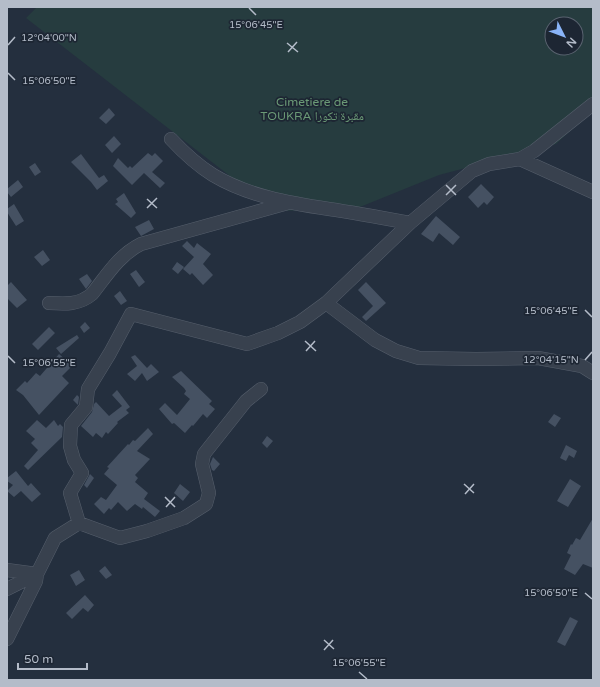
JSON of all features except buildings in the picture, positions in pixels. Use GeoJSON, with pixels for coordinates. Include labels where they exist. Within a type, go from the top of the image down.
{"type":"FeatureCollection","features":[{"type":"Feature","properties":{"kind":"street"},"geometry":{"type":"LineString","coordinates":[[79,523],[70,493],[82,473],[74,460],[70,446],[71,425],[86,407],[88,389],[131,314],[247,344],[278,333],[300,322],[326,303],[410,222],[472,171],[489,164],[520,158],[534,151],[593,104]]}},
{"type":"Feature","properties":{"kind":"street"},"geometry":{"type":"LineString","coordinates":[[171,139],[185,154],[201,167],[224,181],[249,192],[288,203],[410,222]]}},
{"type":"Feature","properties":{"kind":"street"},"geometry":{"type":"LineString","coordinates":[[520,158],[593,192]]}},
{"type":"Feature","properties":{"kind":"street"},"geometry":{"type":"LineString","coordinates":[[49,304],[73,304],[86,299],[92,294],[120,258],[141,244],[288,203]]}},
{"type":"Feature","properties":{"kind":"street"},"geometry":{"type":"LineString","coordinates":[[326,303],[375,340],[396,351],[419,358],[538,358],[582,366],[593,372]]}},
{"type":"Feature","properties":{"kind":"street"},"geometry":{"type":"LineString","coordinates":[[79,523],[120,538],[147,531],[184,518],[206,504],[209,493],[202,464],[204,454],[246,401],[261,389]]}},
{"type":"Feature","properties":{"kind":"street"},"geometry":{"type":"LineString","coordinates":[[7,639],[36,581],[37,574],[54,538],[79,523]]}},
{"type":"Feature","properties":{"kind":"street"},"geometry":{"type":"LineString","coordinates":[[7,570],[37,574]]}},
{"type":"Feature","properties":{"kind":"street"},"geometry":{"type":"LineString","coordinates":[[7,589],[37,574]]}},
{"type":"Feature","properties":{"kind":"green space","name":"Cimetiere de TOUKRA مقبرة تكورا"},"geometry":{"type":"Polygon","coordinates":[[[37,7],[593,7],[593,110],[556,144],[439,175],[355,209],[275,211],[26,18],[37,7]]]}}]}
